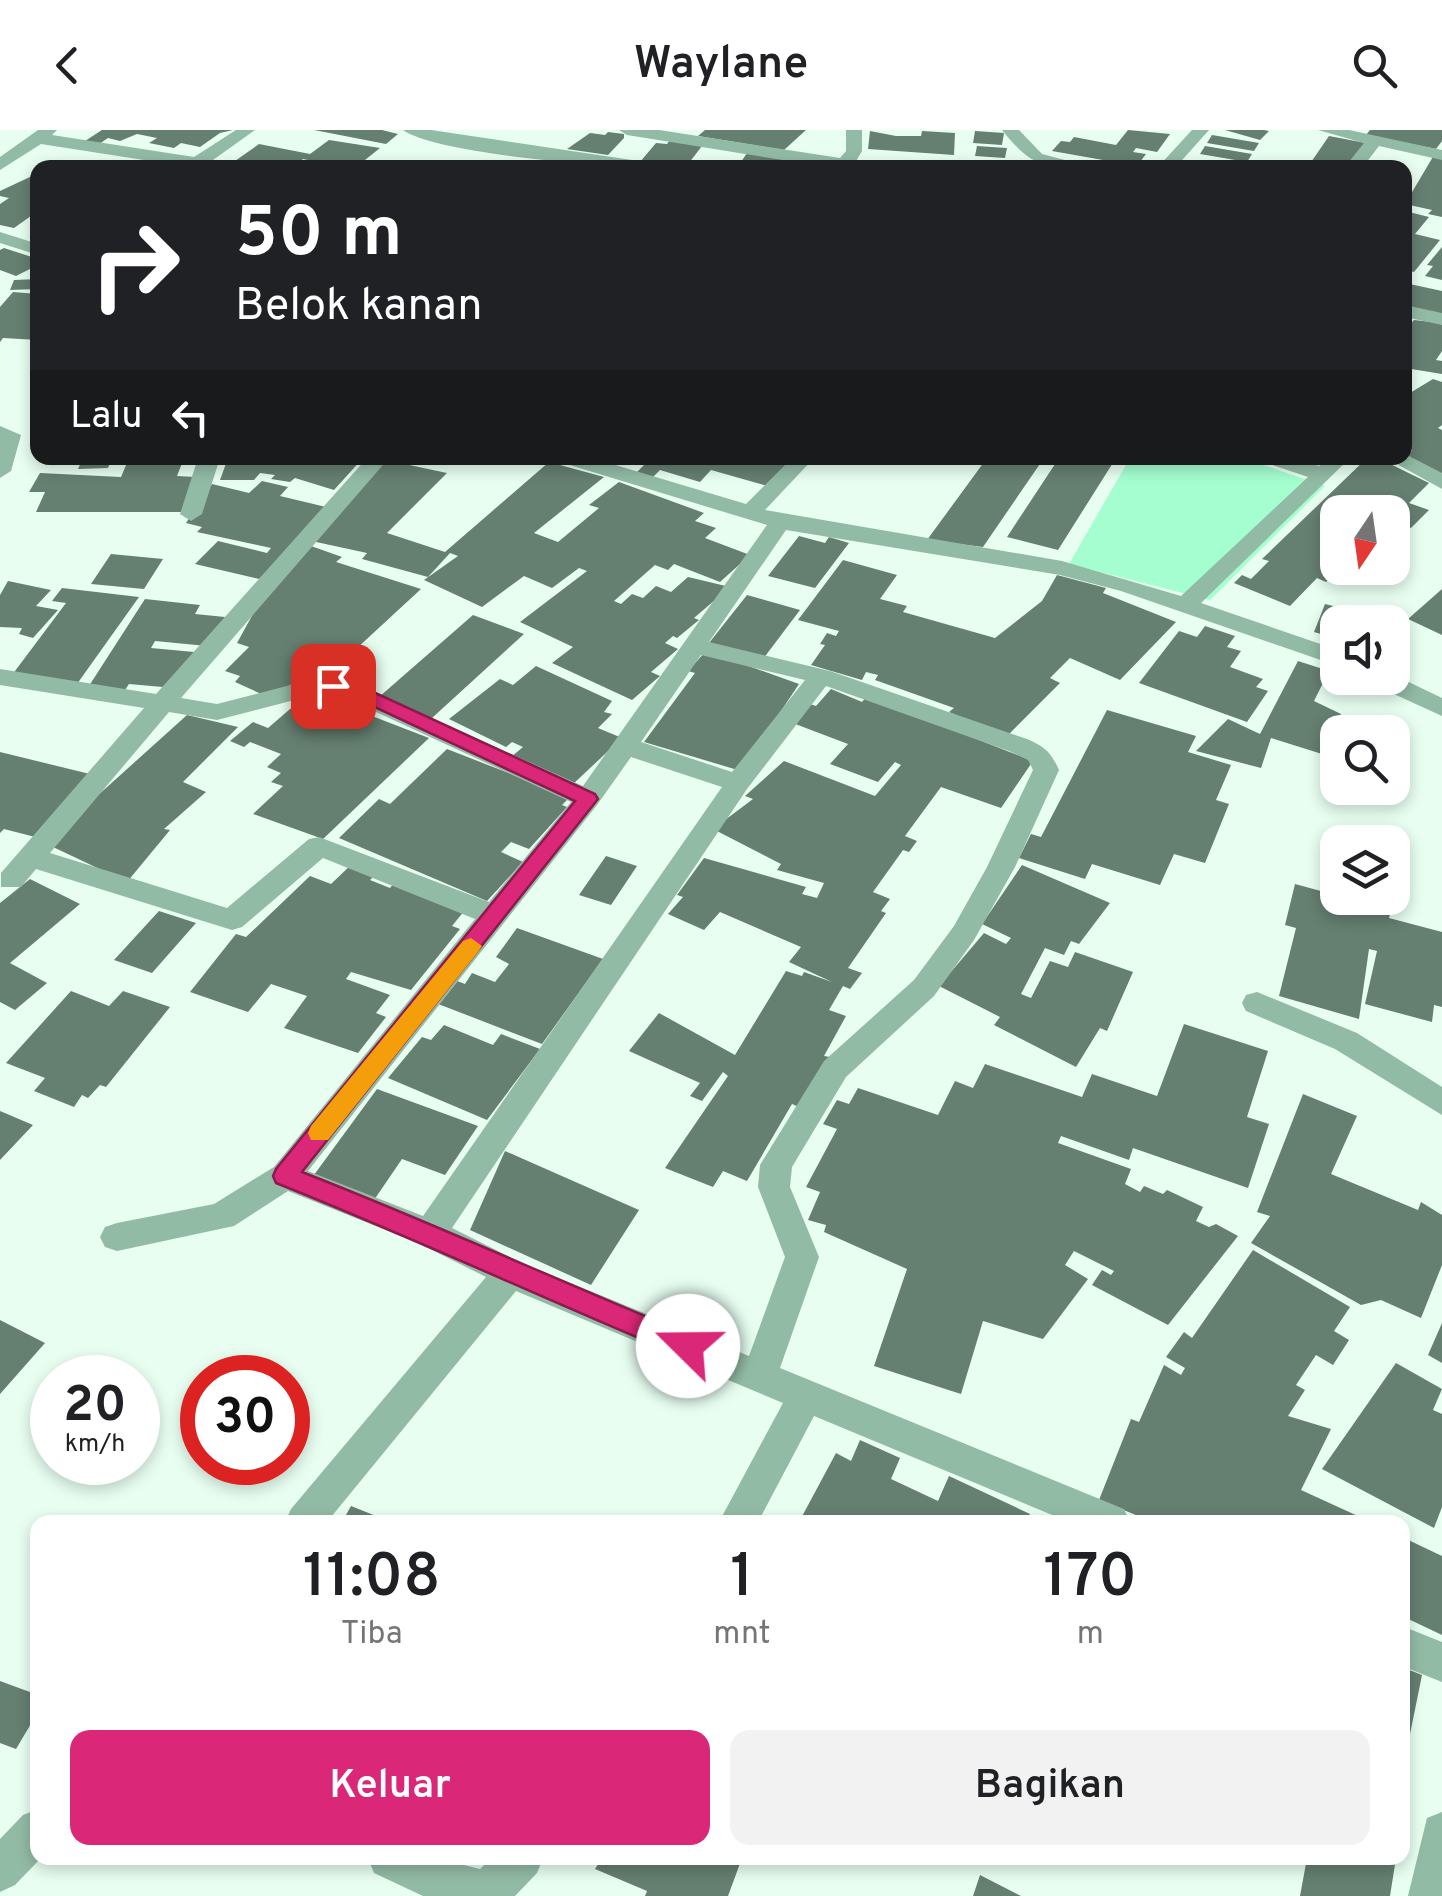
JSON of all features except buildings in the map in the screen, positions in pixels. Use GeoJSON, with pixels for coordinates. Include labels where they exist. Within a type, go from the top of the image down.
{"type":"FeatureCollection","features":[{"type":"Feature","properties":{"kind":"street"},"geometry":{"type":"LineString","coordinates":[[201,160],[247,130]]}},
{"type":"Feature","properties":{"kind":"street"},"geometry":{"type":"LineString","coordinates":[[411,130],[458,142],[592,160]]}},
{"type":"Feature","properties":{"kind":"street"},"geometry":{"type":"LineString","coordinates":[[627,130],[696,135],[815,160]]}},
{"type":"Feature","properties":{"kind":"street"},"geometry":{"type":"LineString","coordinates":[[847,160],[854,151],[854,130]]}},
{"type":"Feature","properties":{"kind":"street"},"geometry":{"type":"LineString","coordinates":[[1010,130],[1036,158],[1046,160]]}},
{"type":"Feature","properties":{"kind":"street"},"geometry":{"type":"LineString","coordinates":[[1173,160],[1201,130]]}},
{"type":"Feature","properties":{"kind":"street"},"geometry":{"type":"LineString","coordinates":[[1326,130],[1442,155]]}},
{"type":"Feature","properties":{"kind":"street"},"geometry":{"type":"LineString","coordinates":[[0,165],[43,134],[187,160]]}},
{"type":"Feature","properties":{"kind":"street"},"geometry":{"type":"LineString","coordinates":[[1359,160],[1375,141]]}},
{"type":"Feature","properties":{"kind":"street"},"geometry":{"type":"LineString","coordinates":[[0,237],[30,247]]}},
{"type":"Feature","properties":{"kind":"street"},"geometry":{"type":"LineString","coordinates":[[1412,313],[1442,319]]}},
{"type":"Feature","properties":{"kind":"street"},"geometry":{"type":"LineString","coordinates":[[0,432],[10,435],[0,470]]}},
{"type":"Feature","properties":{"kind":"street"},"geometry":{"type":"LineString","coordinates":[[191,514],[207,465]]}},
{"type":"Feature","properties":{"kind":"street"},"geometry":{"type":"LineString","coordinates":[[11,880],[372,465]]}},
{"type":"Feature","properties":{"kind":"street"},"geometry":{"type":"LineString","coordinates":[[593,465],[764,518],[1062,568],[1320,653]]}},
{"type":"Feature","properties":{"kind":"street"},"geometry":{"type":"LineString","coordinates":[[117,1237],[222,1216],[285,1176],[588,799],[696,646],[764,518],[799,465]]}},
{"type":"Feature","properties":{"kind":"street"},"geometry":{"type":"LineString","coordinates":[[1295,465],[1321,474]]}},
{"type":"Feature","properties":{"kind":"street"},"geometry":{"type":"LineString","coordinates":[[1184,606],[1332,465]]}},
{"type":"Feature","properties":{"kind":"street"},"geometry":{"type":"LineString","coordinates":[[1410,465],[1442,482]]}},
{"type":"Feature","properties":{"kind":"street"},"geometry":{"type":"LineString","coordinates":[[696,646],[821,676],[1018,745],[1039,755],[1046,770],[964,933],[924,988],[834,1069],[776,1165],[774,1187],[802,1257],[760,1376]]}},
{"type":"Feature","properties":{"kind":"street"},"geometry":{"type":"LineString","coordinates":[[430,1233],[738,783],[821,676]]}},
{"type":"Feature","properties":{"kind":"street"},"geometry":{"type":"LineString","coordinates":[[0,677],[218,712],[236,711],[323,686],[341,686],[588,799]]}},
{"type":"Feature","properties":{"kind":"street"},"geometry":{"type":"LineString","coordinates":[[1410,692],[1442,708]]}},
{"type":"Feature","properties":{"kind":"street"},"geometry":{"type":"LineString","coordinates":[[625,746],[738,783]]}},
{"type":"Feature","properties":{"kind":"street"},"geometry":{"type":"LineString","coordinates":[[31,857],[232,920],[318,846],[495,916]]}},
{"type":"Feature","properties":{"kind":"street"},"geometry":{"type":"LineString","coordinates":[[1257,1003],[1346,1041],[1442,1102]]}},
{"type":"Feature","properties":{"kind":"street"},"geometry":{"type":"LineString","coordinates":[[285,1176],[430,1233],[510,1273],[1094,1515]]}},
{"type":"Feature","properties":{"kind":"street"},"geometry":{"type":"LineString","coordinates":[[310,1515],[510,1273]]}},
{"type":"Feature","properties":{"kind":"street"},"geometry":{"type":"LineString","coordinates":[[742,1515],[807,1394]]}},
{"type":"Feature","properties":{"kind":"street"},"geometry":{"type":"LineString","coordinates":[[1410,1649],[1442,1662]]}},
{"type":"Feature","properties":{"kind":"street"},"geometry":{"type":"LineString","coordinates":[[1430,1896],[1442,1833]]}},
{"type":"Feature","properties":{"kind":"street"},"geometry":{"type":"LineString","coordinates":[[0,1870],[30,1838]]}},
{"type":"Feature","properties":{"kind":"street"},"geometry":{"type":"LineString","coordinates":[[404,1865],[450,1886],[488,1892],[515,1865]]}},
{"type":"Feature","properties":{"kind":"green space"},"geometry":{"type":"Polygon","coordinates":[[[1126,465],[1264,465],[1325,486],[1210,600],[1069,564],[1126,465]]]}},
{"type":"Feature","properties":{"kind":"slow traffic"},"geometry":{"type":"LineString","coordinates":[[320,1133],[471,946]]}},
{"type":"Feature","properties":{"kind":"route"},"geometry":{"type":"LineString","coordinates":[[333,686],[352,689],[588,799],[285,1176],[430,1233],[510,1273],[688,1346]]}}]}
